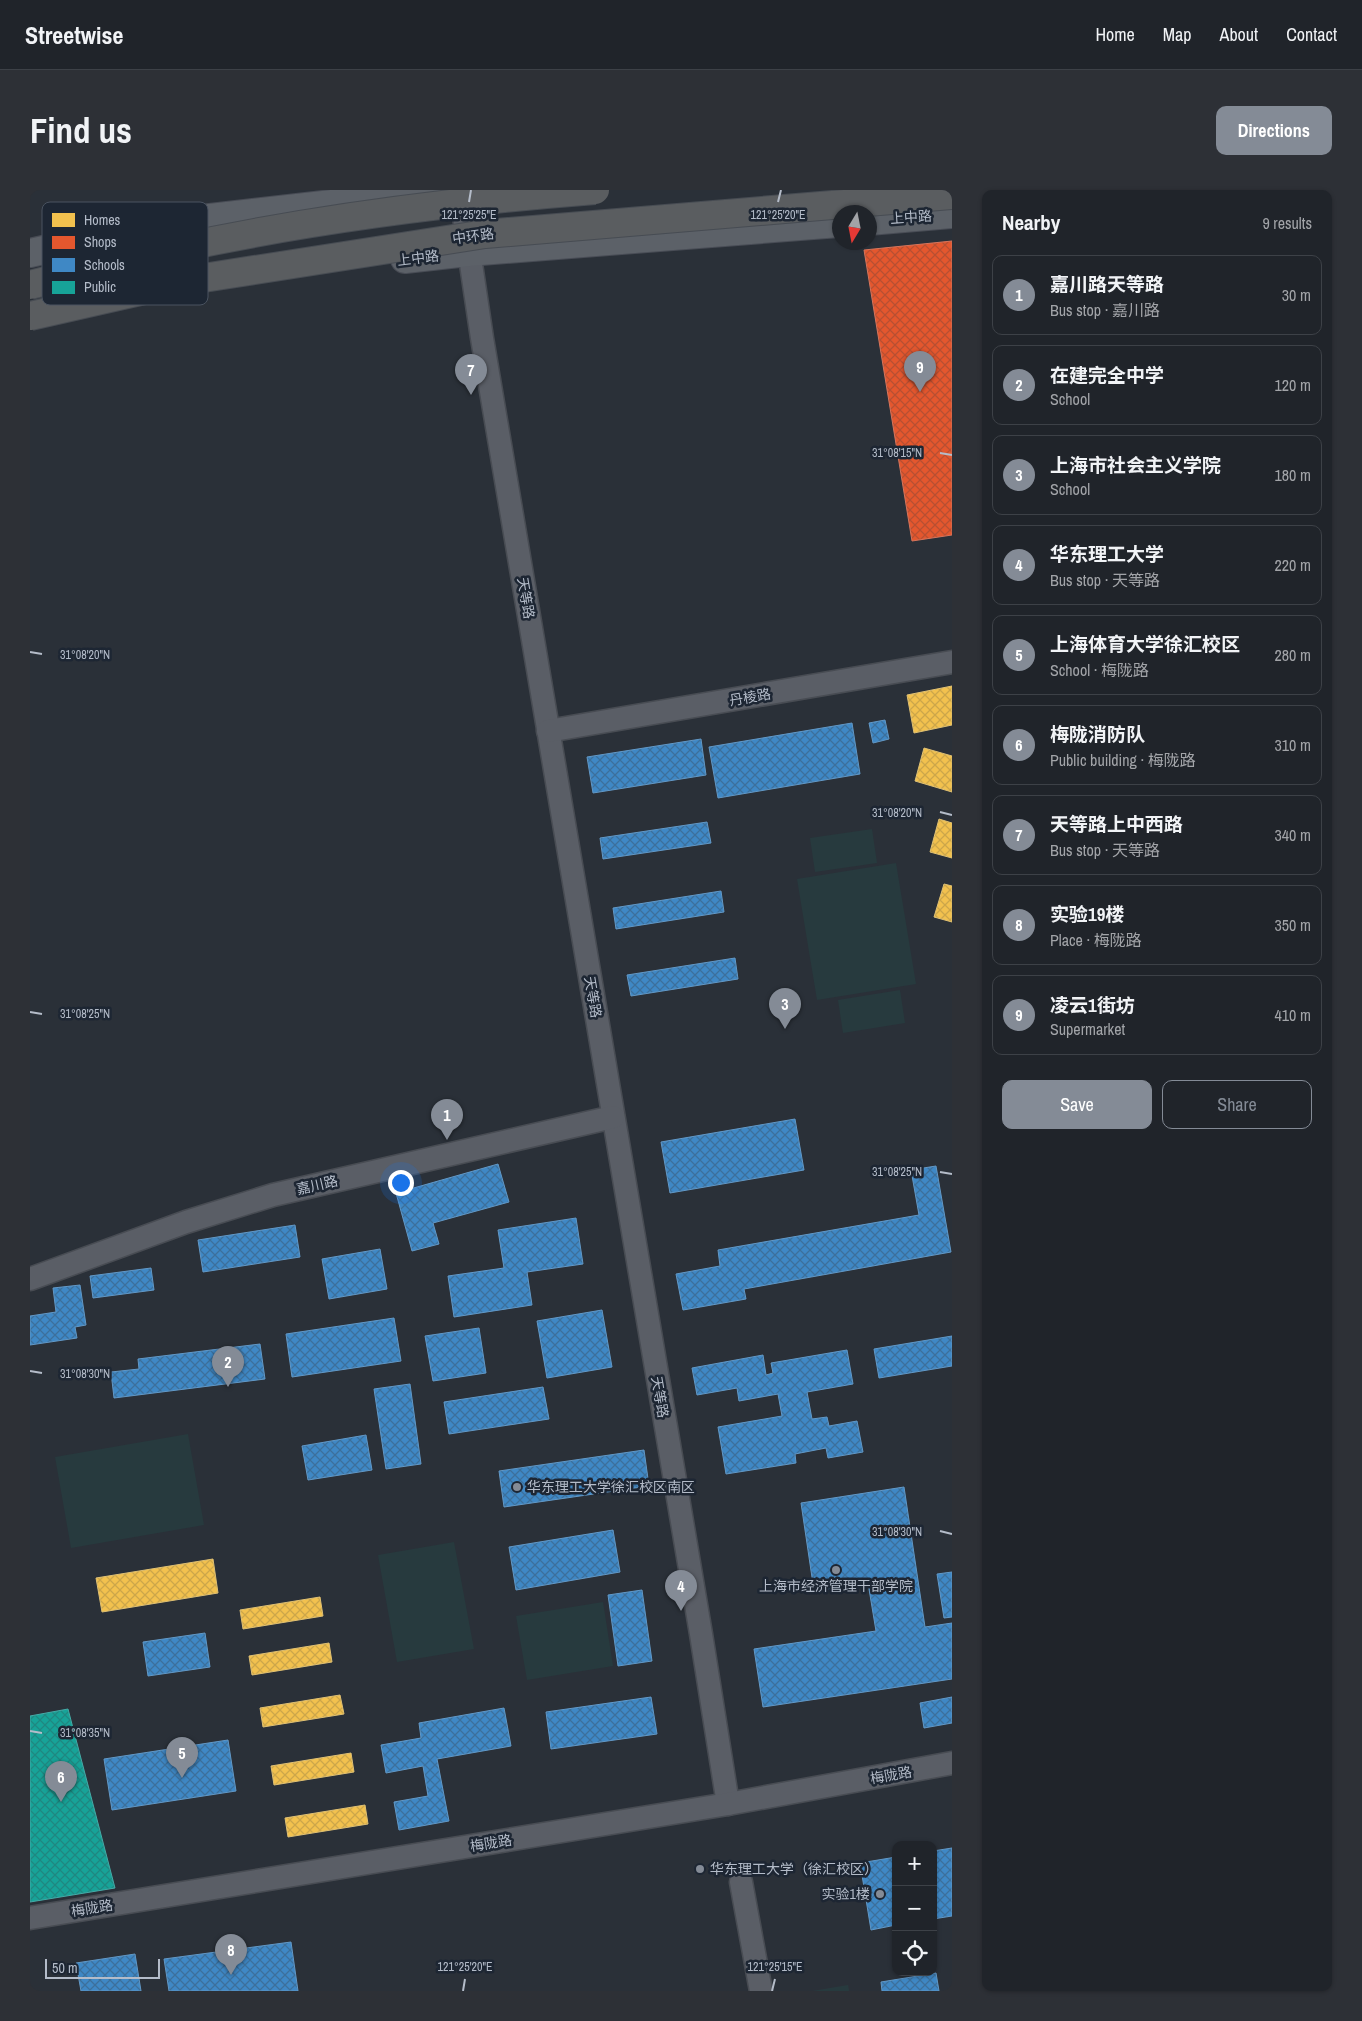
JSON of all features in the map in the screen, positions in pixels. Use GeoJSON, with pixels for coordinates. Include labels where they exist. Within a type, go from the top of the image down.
{"type":"FeatureCollection","features":[{"type":"Feature","properties":{"kind":"highway"},"geometry":{"type":"LineString","coordinates":[[208,243],[312,224],[492,198],[595,190]]}},
{"type":"Feature","properties":{"kind":"highway","name":"中环路"},"geometry":{"type":"LineString","coordinates":[[208,277],[485,234],[952,195]]}},
{"type":"Feature","properties":{"kind":"highway","name":"中环路"},"geometry":{"type":"LineString","coordinates":[[30,316],[78,305]]}},
{"type":"Feature","properties":{"kind":"main road"},"geometry":{"type":"LineString","coordinates":[[208,218],[453,190]]}},
{"type":"Feature","properties":{"kind":"main road","name":"上中路"},"geometry":{"type":"LineString","coordinates":[[877,220],[952,214]]}},
{"type":"Feature","properties":{"kind":"main road","name":"上中路"},"geometry":{"type":"LineString","coordinates":[[208,283],[468,252],[832,224]]}},
{"type":"Feature","properties":{"kind":"main road","name":"上中路"},"geometry":{"type":"LineString","coordinates":[[30,321],[101,305]]}},
{"type":"Feature","properties":{"kind":"street","name":"天等路"},"geometry":{"type":"LineString","coordinates":[[460,190],[468,252],[728,1804]]}},
{"type":"Feature","properties":{"kind":"street","name":"丹棱路"},"geometry":{"type":"LineString","coordinates":[[548,731],[952,662]]}},
{"type":"Feature","properties":{"kind":"street","name":"嘉川路"},"geometry":{"type":"LineString","coordinates":[[30,1279],[186,1222],[247,1202],[613,1117]]}},
{"type":"Feature","properties":{"kind":"street","name":"梅陇路"},"geometry":{"type":"LineString","coordinates":[[30,1918],[728,1804],[952,1763]]}},
{"type":"Feature","properties":{"kind":"street"},"geometry":{"type":"LineString","coordinates":[[741,1882],[761,1991]]}},
{"type":"Feature","properties":{"kind":"green space"},"geometry":{"type":"Polygon","coordinates":[[[872,829],[877,863],[815,872],[810,838],[872,829]]]}},
{"type":"Feature","properties":{"kind":"green space"},"geometry":{"type":"Polygon","coordinates":[[[896,863],[916,984],[817,1000],[797,879],[896,863]]]}},
{"type":"Feature","properties":{"kind":"green space"},"geometry":{"type":"Polygon","coordinates":[[[900,990],[905,1023],[843,1033],[838,1000],[900,990]]]}},
{"type":"Feature","properties":{"kind":"green space"},"geometry":{"type":"Polygon","coordinates":[[[188,1434],[204,1525],[71,1548],[55,1457],[188,1434]]]}},
{"type":"Feature","properties":{"kind":"green space"},"geometry":{"type":"Polygon","coordinates":[[[454,1542],[474,1649],[397,1662],[378,1555],[454,1542]]]}},
{"type":"Feature","properties":{"kind":"green space"},"geometry":{"type":"Polygon","coordinates":[[[603,1602],[613,1666],[527,1680],[516,1616],[603,1602]]]}},
{"type":"Feature","properties":{"kind":"green space"},"geometry":{"type":"Polygon","coordinates":[[[848,1985],[849,1991],[813,1991],[848,1985]]]}},
{"type":"Feature","properties":{"kind":"building: Homes"},"geometry":{"type":"Polygon","coordinates":[[[952,686],[952,725],[914,733],[907,695],[952,686]]]}},
{"type":"Feature","properties":{"kind":"building: Homes"},"geometry":{"type":"Polygon","coordinates":[[[924,748],[952,756],[952,792],[915,781],[924,748]]]}},
{"type":"Feature","properties":{"kind":"building: Homes"},"geometry":{"type":"Polygon","coordinates":[[[939,819],[952,823],[952,858],[930,852],[939,819]]]}},
{"type":"Feature","properties":{"kind":"building: Homes"},"geometry":{"type":"Polygon","coordinates":[[[944,884],[952,886],[952,922],[934,917],[944,884]]]}},
{"type":"Feature","properties":{"kind":"building: Homes"},"geometry":{"type":"Polygon","coordinates":[[[213,1559],[218,1593],[102,1612],[96,1578],[213,1559]]]}},
{"type":"Feature","properties":{"kind":"building: Homes"},"geometry":{"type":"Polygon","coordinates":[[[320,1597],[323,1616],[243,1629],[240,1610],[320,1597]]]}},
{"type":"Feature","properties":{"kind":"building: Homes"},"geometry":{"type":"Polygon","coordinates":[[[329,1643],[332,1662],[252,1675],[249,1656],[329,1643]]]}},
{"type":"Feature","properties":{"kind":"building: Homes"},"geometry":{"type":"Polygon","coordinates":[[[340,1695],[344,1714],[263,1727],[260,1708],[340,1695]]]}},
{"type":"Feature","properties":{"kind":"building: Homes"},"geometry":{"type":"Polygon","coordinates":[[[351,1753],[354,1772],[274,1785],[271,1766],[351,1753]]]}},
{"type":"Feature","properties":{"kind":"building: Homes"},"geometry":{"type":"Polygon","coordinates":[[[365,1805],[368,1824],[288,1837],[285,1818],[365,1805]]]}},
{"type":"Feature","properties":{"kind":"building: Shops"},"geometry":{"type":"Polygon","coordinates":[[[952,241],[952,535],[912,541],[864,250],[952,241]]]}},
{"type":"Feature","properties":{"kind":"building: Schools"},"geometry":{"type":"Polygon","coordinates":[[[885,720],[889,739],[873,743],[869,723],[885,720]]]}},
{"type":"Feature","properties":{"kind":"building: Schools"},"geometry":{"type":"Polygon","coordinates":[[[852,723],[860,774],[718,798],[709,747],[852,723]]]}},
{"type":"Feature","properties":{"kind":"building: Schools"},"geometry":{"type":"Polygon","coordinates":[[[701,739],[706,775],[593,793],[587,757],[701,739]]]}},
{"type":"Feature","properties":{"kind":"building: Schools"},"geometry":{"type":"Polygon","coordinates":[[[707,822],[711,843],[603,859],[600,838],[707,822]]]}},
{"type":"Feature","properties":{"kind":"building: Schools"},"geometry":{"type":"Polygon","coordinates":[[[721,891],[724,912],[616,929],[613,908],[721,891]]]}},
{"type":"Feature","properties":{"kind":"building: Schools"},"geometry":{"type":"Polygon","coordinates":[[[735,958],[738,979],[631,996],[627,975],[735,958]]]}},
{"type":"Feature","properties":{"kind":"building: Schools"},"geometry":{"type":"Polygon","coordinates":[[[795,1119],[804,1170],[670,1193],[661,1142],[795,1119]]]}},
{"type":"Feature","properties":{"kind":"building: Schools"},"geometry":{"type":"Polygon","coordinates":[[[498,1164],[509,1202],[433,1223],[439,1244],[412,1251],[396,1193],[498,1164]]]}},
{"type":"Feature","properties":{"kind":"building: Schools"},"geometry":{"type":"Polygon","coordinates":[[[936,1166],[951,1252],[744,1289],[746,1299],[683,1310],[676,1274],[720,1266],[718,1250],[919,1215],[911,1170],[936,1166]]]}},
{"type":"Feature","properties":{"kind":"building: Schools"},"geometry":{"type":"Polygon","coordinates":[[[576,1218],[583,1264],[527,1272],[532,1305],[454,1317],[448,1276],[504,1268],[498,1230],[576,1218]]]}},
{"type":"Feature","properties":{"kind":"building: Schools"},"geometry":{"type":"Polygon","coordinates":[[[295,1225],[300,1257],[203,1272],[198,1240],[295,1225]]]}},
{"type":"Feature","properties":{"kind":"building: Schools"},"geometry":{"type":"Polygon","coordinates":[[[380,1249],[387,1289],[329,1299],[322,1259],[380,1249]]]}},
{"type":"Feature","properties":{"kind":"building: Schools"},"geometry":{"type":"Polygon","coordinates":[[[151,1268],[154,1290],[93,1298],[90,1276],[151,1268]]]}},
{"type":"Feature","properties":{"kind":"building: Schools"},"geometry":{"type":"Polygon","coordinates":[[[80,1285],[86,1325],[75,1327],[77,1338],[30,1345],[30,1316],[56,1312],[53,1288],[80,1285]]]}},
{"type":"Feature","properties":{"kind":"building: Schools"},"geometry":{"type":"Polygon","coordinates":[[[602,1310],[612,1367],[547,1378],[537,1321],[602,1310]]]}},
{"type":"Feature","properties":{"kind":"building: Schools"},"geometry":{"type":"Polygon","coordinates":[[[394,1318],[401,1361],[292,1377],[286,1334],[394,1318]]]}},
{"type":"Feature","properties":{"kind":"building: Schools"},"geometry":{"type":"Polygon","coordinates":[[[479,1328],[486,1373],[433,1381],[425,1336],[479,1328]]]}},
{"type":"Feature","properties":{"kind":"building: Schools"},"geometry":{"type":"Polygon","coordinates":[[[952,1336],[952,1366],[879,1378],[874,1349],[952,1336]]]}},
{"type":"Feature","properties":{"kind":"building: Schools"},"geometry":{"type":"Polygon","coordinates":[[[260,1344],[265,1379],[114,1398],[111,1372],[139,1369],[138,1359],[260,1344]]]}},
{"type":"Feature","properties":{"kind":"building: Schools"},"geometry":{"type":"Polygon","coordinates":[[[847,1350],[853,1384],[807,1392],[812,1419],[827,1417],[829,1426],[857,1421],[863,1452],[828,1458],[826,1448],[795,1454],[796,1463],[726,1474],[718,1427],[782,1416],[778,1394],[739,1401],[737,1388],[697,1395],[692,1368],[763,1355],[766,1375],[773,1373],[771,1363],[847,1350]]]}},
{"type":"Feature","properties":{"kind":"building: Schools"},"geometry":{"type":"Polygon","coordinates":[[[410,1384],[421,1464],[386,1469],[374,1389],[410,1384]]]}},
{"type":"Feature","properties":{"kind":"building: Schools"},"geometry":{"type":"Polygon","coordinates":[[[543,1387],[549,1419],[449,1434],[444,1402],[543,1387]]]}},
{"type":"Feature","properties":{"kind":"building: Schools"},"geometry":{"type":"Polygon","coordinates":[[[366,1435],[372,1470],[308,1480],[302,1446],[366,1435]]]}},
{"type":"Feature","properties":{"kind":"building: Schools"},"geometry":{"type":"Polygon","coordinates":[[[644,1450],[649,1486],[504,1507],[499,1471],[644,1450]]]}},
{"type":"Feature","properties":{"kind":"building: Schools"},"geometry":{"type":"Polygon","coordinates":[[[904,1487],[925,1627],[952,1623],[952,1679],[763,1707],[754,1649],[876,1631],[868,1583],[814,1591],[801,1503],[904,1487]]]}},
{"type":"Feature","properties":{"kind":"building: Schools"},"geometry":{"type":"Polygon","coordinates":[[[613,1530],[620,1572],[516,1590],[509,1547],[613,1530]]]}},
{"type":"Feature","properties":{"kind":"building: Schools"},"geometry":{"type":"Polygon","coordinates":[[[952,1572],[952,1617],[944,1618],[937,1574],[952,1572]]]}},
{"type":"Feature","properties":{"kind":"building: Schools"},"geometry":{"type":"Polygon","coordinates":[[[642,1590],[652,1661],[618,1666],[608,1595],[642,1590]]]}},
{"type":"Feature","properties":{"kind":"building: Schools"},"geometry":{"type":"Polygon","coordinates":[[[205,1633],[210,1667],[148,1676],[143,1642],[205,1633]]]}},
{"type":"Feature","properties":{"kind":"building: Schools"},"geometry":{"type":"Polygon","coordinates":[[[651,1697],[657,1734],[551,1749],[546,1712],[651,1697]]]}},
{"type":"Feature","properties":{"kind":"building: Schools"},"geometry":{"type":"Polygon","coordinates":[[[952,1697],[952,1723],[924,1728],[920,1703],[952,1697]]]}},
{"type":"Feature","properties":{"kind":"building: Schools"},"geometry":{"type":"Polygon","coordinates":[[[504,1708],[511,1746],[437,1759],[449,1821],[399,1830],[394,1802],[428,1796],[423,1766],[386,1773],[381,1745],[421,1738],[419,1723],[504,1708]]]}},
{"type":"Feature","properties":{"kind":"building: Schools"},"geometry":{"type":"Polygon","coordinates":[[[228,1740],[236,1791],[112,1810],[104,1759],[228,1740]]]}},
{"type":"Feature","properties":{"kind":"building: Schools"},"geometry":{"type":"Polygon","coordinates":[[[952,1848],[952,1916],[937,1918],[937,1886],[937,1850],[952,1848]]]}},
{"type":"Feature","properties":{"kind":"building: Schools","name":"实验1楼"},"geometry":{"type":"Polygon","coordinates":[[[892,1858],[892,1926],[871,1930],[860,1863],[892,1858]]]}},
{"type":"Feature","properties":{"kind":"building: Schools"},"geometry":{"type":"Polygon","coordinates":[[[291,1942],[298,1991],[169,1991],[164,1959],[291,1942]]]}},
{"type":"Feature","properties":{"kind":"building: Schools"},"geometry":{"type":"Polygon","coordinates":[[[135,1954],[141,1991],[81,1991],[76,1963],[135,1954]]]}},
{"type":"Feature","properties":{"kind":"building: Schools"},"geometry":{"type":"Polygon","coordinates":[[[918,1976],[936,1976],[939,1991],[882,1991],[881,1982],[918,1976]]]}},
{"type":"Feature","properties":{"kind":"building: Public"},"geometry":{"type":"Polygon","coordinates":[[[68,1709],[115,1888],[30,1902],[30,1716],[68,1709]]]}},
{"type":"Feature","properties":{"kind":"place","name":"凌云1街坊"},"geometry":{"type":"Point","coordinates":[920,392]}},
{"type":"Feature","properties":{"kind":"place","name":"天等路上中西路"},"geometry":{"type":"Point","coordinates":[471,395]}},
{"type":"Feature","properties":{"kind":"place","name":"上海市社会主义学院"},"geometry":{"type":"Point","coordinates":[785,1029]}},
{"type":"Feature","properties":{"kind":"place","name":"嘉川路天等路"},"geometry":{"type":"Point","coordinates":[447,1140]}},
{"type":"Feature","properties":{"kind":"place","name":"在建完全中学"},"geometry":{"type":"Point","coordinates":[228,1387]}},
{"type":"Feature","properties":{"kind":"place","name":"华东理工大学徐汇校区南区"},"geometry":{"type":"Point","coordinates":[517,1487]}},
{"type":"Feature","properties":{"kind":"place","name":"上海市经济管理干部学院"},"geometry":{"type":"Point","coordinates":[836,1570]}},
{"type":"Feature","properties":{"kind":"place","name":"华东理工大学"},"geometry":{"type":"Point","coordinates":[681,1611]}},
{"type":"Feature","properties":{"kind":"place","name":"上海体育大学徐汇校区"},"geometry":{"type":"Point","coordinates":[182,1778]}},
{"type":"Feature","properties":{"kind":"place","name":"梅陇消防队"},"geometry":{"type":"Point","coordinates":[61,1802]}},
{"type":"Feature","properties":{"kind":"place","name":"华东理工大学（徐汇校区）"},"geometry":{"type":"Point","coordinates":[700,1869]}},
{"type":"Feature","properties":{"kind":"place","name":"实验1楼"},"geometry":{"type":"Point","coordinates":[880,1894]}},
{"type":"Feature","properties":{"kind":"place","name":"实验19楼"},"geometry":{"type":"Point","coordinates":[231,1975]}}]}
